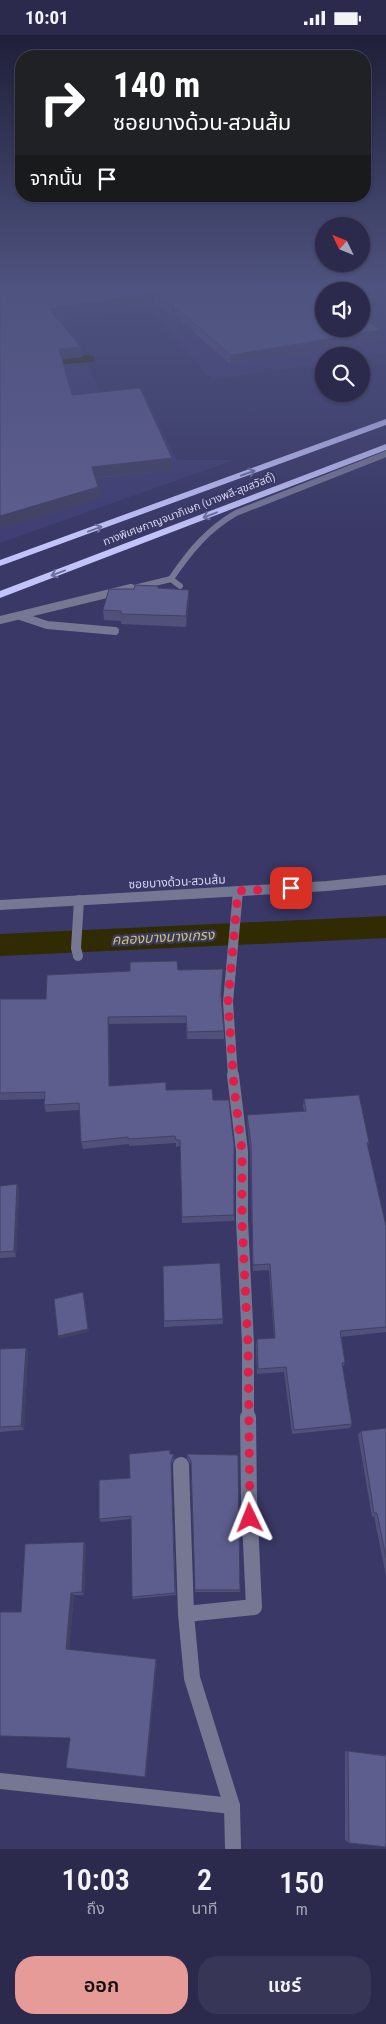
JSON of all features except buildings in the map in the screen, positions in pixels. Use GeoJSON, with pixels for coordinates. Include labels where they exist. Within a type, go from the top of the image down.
{"type":"FeatureCollection","features":[{"type":"Feature","properties":{"kind":"highway","name":"ทางพิเศษกาญจนาภิเษก (บางพลี-สุขสวัสดิ์)"},"geometry":{"type":"LineString","coordinates":[[0,563],[386,422]]}},
{"type":"Feature","properties":{"kind":"highway","name":"ทางพิเศษกาญจนาภิเษก (บางพลี-สุขสวัสดิ์)"},"geometry":{"type":"LineString","coordinates":[[0,595],[386,447]]}},
{"type":"Feature","properties":{"kind":"street"},"geometry":{"type":"LineString","coordinates":[[171,579],[198,542],[223,520],[245,509],[386,454]]}},
{"type":"Feature","properties":{"kind":"street"},"geometry":{"type":"LineString","coordinates":[[0,620],[158,581],[171,579],[178,582],[180,586]]}},
{"type":"Feature","properties":{"kind":"street"},"geometry":{"type":"LineString","coordinates":[[20,616],[47,625],[115,631]]}},
{"type":"Feature","properties":{"kind":"street","name":"ซอยบางด้วน-สวนส้ม"},"geometry":{"type":"LineString","coordinates":[[0,905],[326,886],[386,880]]}},
{"type":"Feature","properties":{"kind":"street"},"geometry":{"type":"LineString","coordinates":[[186,1614],[254,1607],[249,1500],[248,1345],[242,1221],[242,1151],[234,1087],[228,1002],[238,891]]}},
{"type":"Feature","properties":{"kind":"street"},"geometry":{"type":"LineString","coordinates":[[77,952],[79,900]]}},
{"type":"Feature","properties":{"kind":"street"},"geometry":{"type":"LineString","coordinates":[[181,1465],[186,1614],[192,1678],[232,1806],[232,1849]]}},
{"type":"Feature","properties":{"kind":"street"},"geometry":{"type":"LineString","coordinates":[[0,1781],[232,1806]]}},
{"type":"Feature","properties":{"kind":"shaded area"},"geometry":{"type":"Polygon","coordinates":[[[0,369],[90,369],[101,396],[144,393],[177,460],[234,460],[0,543],[0,369]]]}},
{"type":"Feature","properties":{"kind":"shaded area"},"geometry":{"type":"Polygon","coordinates":[[[202,369],[287,369],[212,380],[202,369]]]}},
{"type":"Feature","properties":{"kind":"waterway","name":"คลองบางนางเกรง"},"geometry":{"type":"LineString","coordinates":[[0,945],[386,927]]}},
{"type":"Feature","properties":{"kind":"route"},"geometry":{"type":"LineString","coordinates":[[250,1518],[248,1345],[242,1221],[242,1151],[234,1087],[228,1002],[238,891],[291,888]]}}]}
